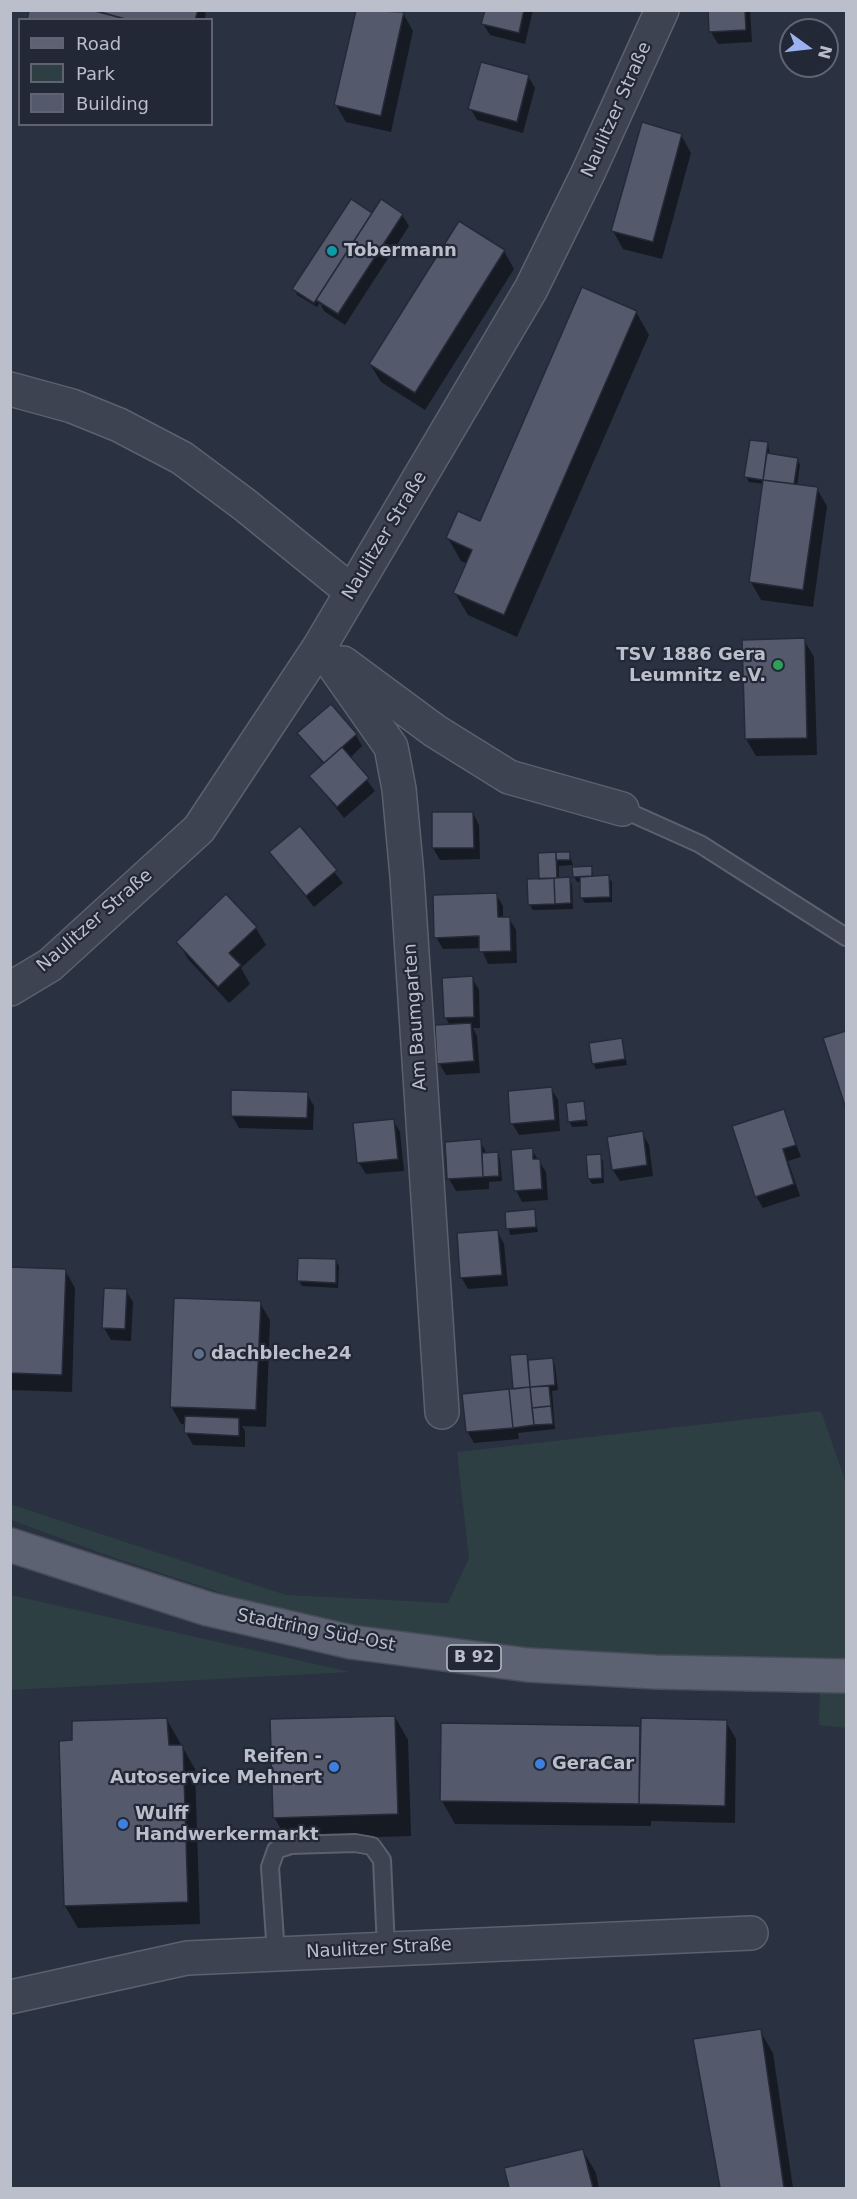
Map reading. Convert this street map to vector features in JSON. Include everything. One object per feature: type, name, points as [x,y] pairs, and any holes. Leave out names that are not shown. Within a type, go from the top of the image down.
[{"type":"main road","name":"Stadtring Süd-Ost","points":[[10,1545],[208,1609],[351,1642],[528,1665],[656,1672],[846,1676]]},
{"type":"street","name":"Naulitzer Straße","points":[[10,989],[50,965],[199,829],[320,646],[531,289],[588,173],[662,10]]},
{"type":"street","points":[[10,389],[72,406],[119,425],[182,458],[245,505],[352,592]]},
{"type":"street","points":[[320,646],[435,731],[509,777],[622,809]]},
{"type":"street","name":"Am Baumgarten","points":[[320,646],[391,747],[399,789],[407,876],[441,1412]]},
{"type":"street","name":"Naulitzer Straße","points":[[10,1997],[186,1958],[752,1933]]},
{"type":"lane","points":[[622,809],[700,844],[846,937]]},
{"type":"lane","points":[[276,1954],[270,1867],[276,1850],[291,1845],[355,1843],[372,1846],[382,1860],[386,1948]]},
{"type":"green space","points":[[821,1411],[846,1483],[846,1664],[612,1658],[423,1641],[292,1616],[115,1558],[11,1520],[10,1504],[286,1595],[448,1603],[469,1558],[457,1452]]},
{"type":"green space","points":[[11,1595],[350,1672],[11,1690]]},
{"type":"green space","points":[[820,1691],[846,1692],[846,1728],[819,1725]]},
{"type":"building","points":[[29,10],[93,10],[122,18],[27,18]]},
{"type":"building","points":[[198,10],[196,18],[121,18],[95,11]]},
{"type":"building","points":[[356,10],[404,12],[381,116],[334,105]]},
{"type":"building","points":[[485,10],[524,10],[519,33],[481,24]]},
{"type":"building","points":[[708,10],[745,10],[746,30],[709,32]]},
{"type":"building","points":[[481,62],[529,75],[517,122],[468,109]]},
{"type":"building","points":[[642,122],[682,134],[653,242],[611,231]]},
{"type":"building","name":"Tobermann","points":[[351,199],[372,213],[314,303],[292,289]]},
{"type":"building","points":[[381,199],[403,214],[338,314],[316,300]]},
{"type":"building","points":[[459,221],[505,250],[415,393],[369,364]]},
{"type":"building","points":[[582,287],[637,311],[504,615],[453,593],[472,550],[446,538],[458,511],[480,521]]},
{"type":"building","points":[[750,440],[768,442],[763,480],[744,477]]},
{"type":"building","points":[[767,453],[798,458],[794,484],[763,480]]},
{"type":"building","points":[[763,480],[818,487],[803,590],[749,582]]},
{"type":"building","points":[[805,638],[807,738],[745,739],[742,640]]},
{"type":"building","points":[[331,704],[357,734],[324,763],[297,733]]},
{"type":"building","points":[[342,747],[369,778],[337,807],[309,776]]},
{"type":"building","points":[[432,812],[473,812],[474,848],[432,848]]},
{"type":"building","points":[[300,826],[337,870],[306,896],[269,852]]},
{"type":"building","points":[[556,852],[557,878],[539,879],[538,853]]},
{"type":"building","points":[[556,852],[570,852],[570,860],[556,860]]},
{"type":"building","points":[[592,866],[592,876],[573,877],[572,867]]},
{"type":"building","points":[[609,875],[610,897],[580,898],[580,877]]},
{"type":"building","points":[[570,877],[571,903],[555,904],[554,878]]},
{"type":"building","points":[[554,878],[555,904],[528,905],[527,879]]},
{"type":"building","points":[[497,893],[498,917],[510,917],[511,951],[479,952],[479,936],[434,938],[433,895]]},
{"type":"building","points":[[226,894],[257,927],[229,953],[241,965],[218,987],[176,942]]},
{"type":"building","points":[[473,976],[474,1017],[444,1018],[442,978]]},
{"type":"building","points":[[471,1023],[474,1061],[437,1064],[435,1025]]},
{"type":"building","points":[[846,1031],[846,1109],[823,1038]]},
{"type":"building","points":[[622,1038],[625,1059],[592,1064],[589,1043]]},
{"type":"building","points":[[552,1087],[555,1120],[510,1124],[508,1091]]},
{"type":"building","points":[[231,1090],[308,1092],[307,1118],[231,1116]]},
{"type":"building","points":[[584,1101],[586,1120],[568,1122],[566,1103]]},
{"type":"building","points":[[784,1109],[796,1145],[783,1149],[794,1184],[755,1197],[732,1126]]},
{"type":"building","points":[[394,1119],[398,1159],[357,1163],[353,1123]]},
{"type":"building","points":[[643,1131],[647,1165],[612,1170],[607,1137]]},
{"type":"building","points":[[481,1139],[483,1177],[447,1179],[445,1142]]},
{"type":"building","points":[[533,1148],[533,1159],[540,1159],[542,1189],[514,1191],[511,1150]]},
{"type":"building","points":[[498,1152],[499,1176],[483,1177],[482,1153]]},
{"type":"building","points":[[601,1154],[602,1178],[588,1179],[586,1155]]},
{"type":"building","points":[[535,1209],[536,1227],[506,1229],[505,1212]]},
{"type":"building","points":[[498,1230],[502,1275],[460,1278],[457,1233]]},
{"type":"building","points":[[298,1258],[336,1259],[336,1283],[297,1281]]},
{"type":"building","points":[[10,1267],[66,1269],[62,1375],[10,1373]]},
{"type":"building","points":[[104,1288],[127,1289],[125,1329],[102,1328]]},
{"type":"building","points":[[174,1298],[261,1301],[256,1410],[170,1407]]},
{"type":"building","points":[[527,1354],[530,1387],[513,1389],[510,1355]]},
{"type":"building","points":[[553,1358],[555,1385],[530,1387],[528,1360]]},
{"type":"building","points":[[549,1386],[551,1406],[532,1408],[530,1387]]},
{"type":"building","points":[[530,1387],[534,1425],[513,1428],[509,1389]]},
{"type":"building","points":[[509,1389],[513,1428],[466,1432],[462,1394]]},
{"type":"building","points":[[551,1406],[553,1424],[534,1425],[532,1408]]},
{"type":"building","points":[[185,1416],[239,1418],[239,1436],[184,1433]]},
{"type":"building","name":"Reifen - Autoservice Mehnert","points":[[395,1716],[398,1814],[273,1818],[270,1719]]},
{"type":"building","name":"Wulff Handwerkermarkt","points":[[167,1718],[169,1745],[183,1745],[188,1902],[64,1906],[59,1741],[72,1740],[72,1721]]},
{"type":"building","points":[[641,1718],[727,1720],[725,1806],[639,1804]]},
{"type":"building","name":"GeraCar","points":[[441,1723],[640,1726],[639,1804],[440,1801]]},
{"type":"building","points":[[761,2029],[784,2188],[720,2188],[693,2039]]},
{"type":"building","points":[[583,2149],[593,2188],[509,2188],[504,2168]]},
{"type":"place","name":"Tobermann","points":[[332,251]]},
{"type":"place","name":"TSV 1886 Gera Leumnitz e.V.","points":[[778,665]]},
{"type":"place","name":"dachbleche24","points":[[199,1354]]},
{"type":"place","name":"GeraCar","points":[[540,1764]]},
{"type":"place","name":"Reifen - Autoservice Mehnert","points":[[334,1767]]},
{"type":"place","name":"Wulff Handwerkermarkt","points":[[123,1824]]}]
